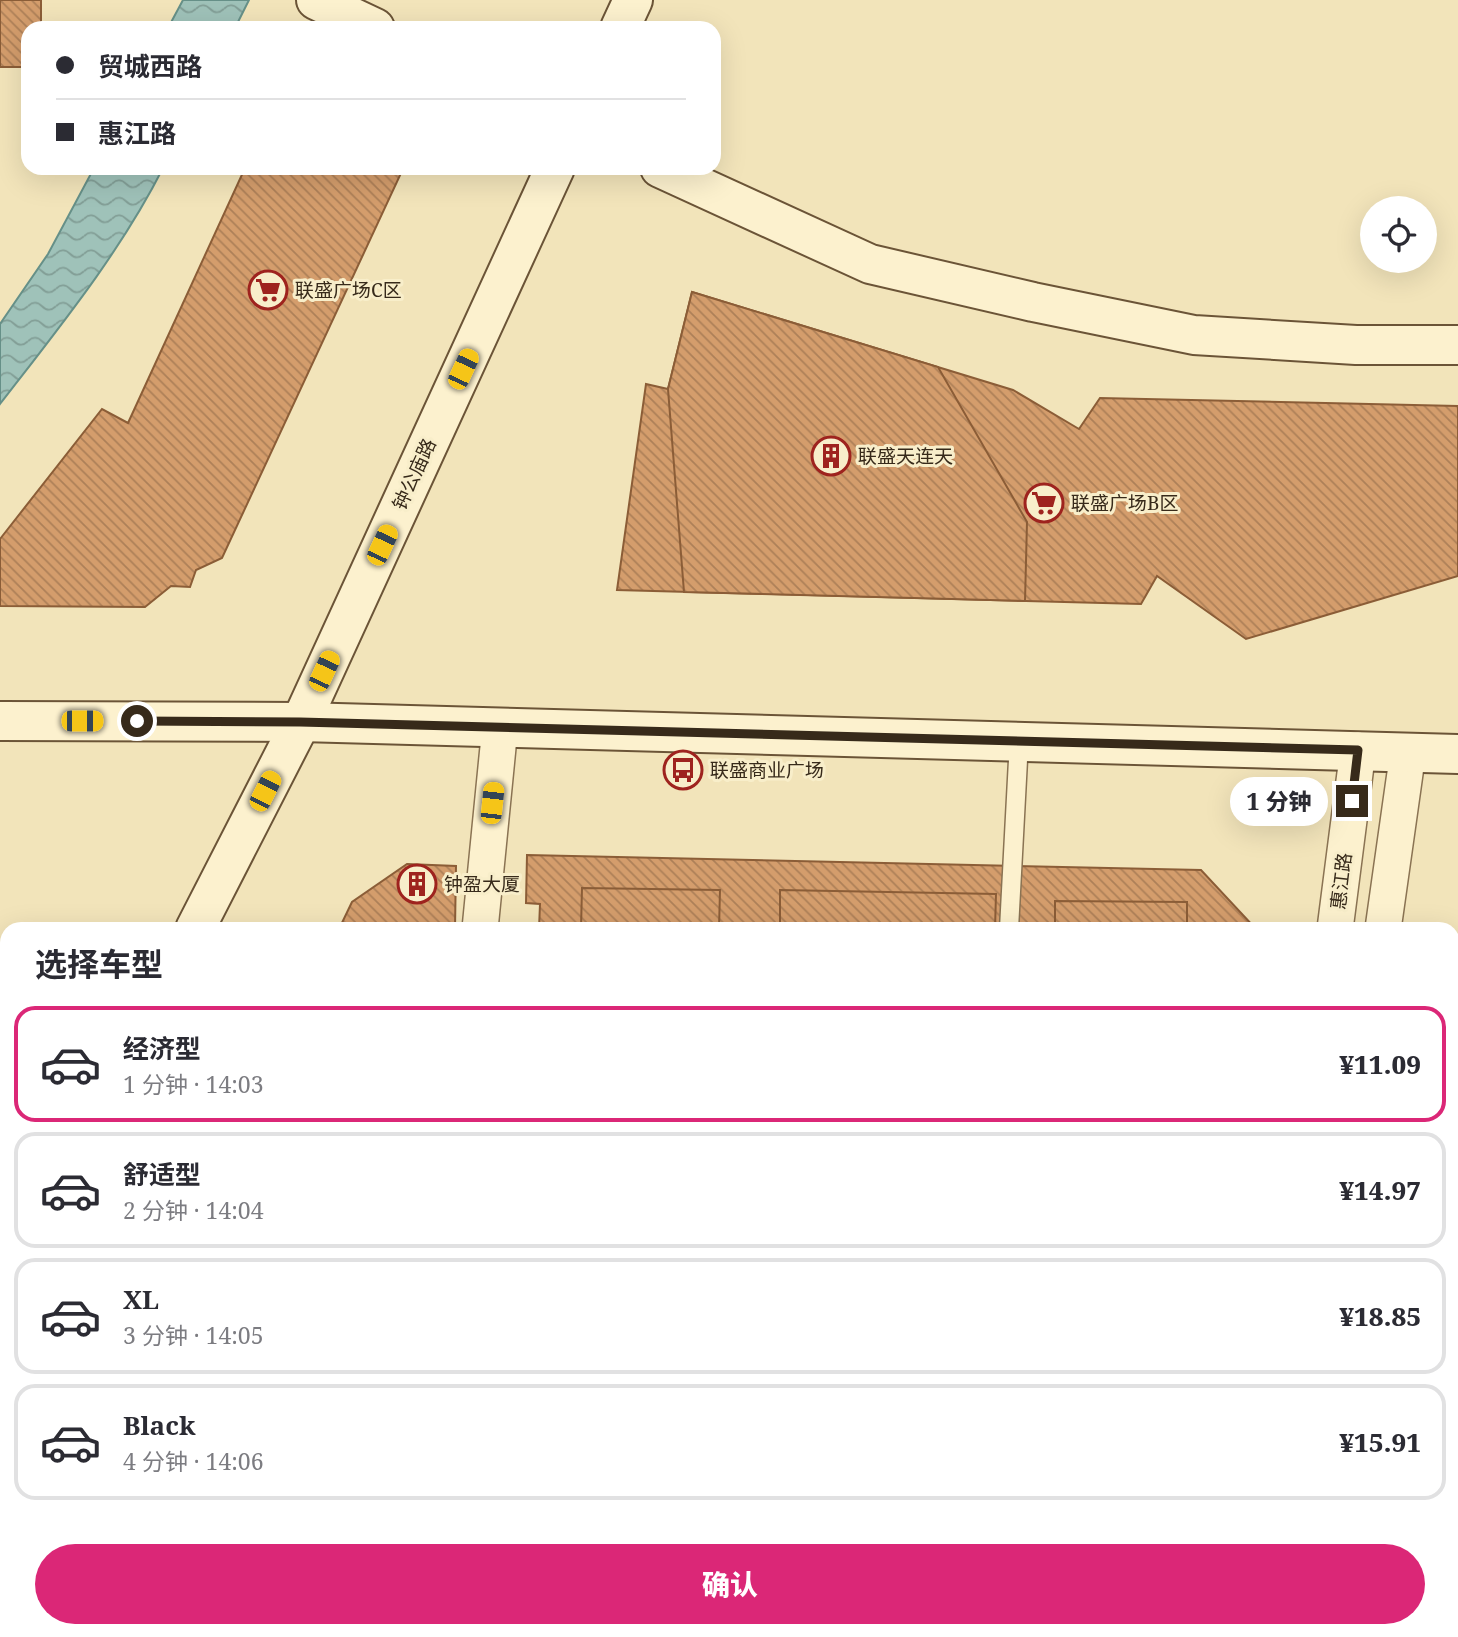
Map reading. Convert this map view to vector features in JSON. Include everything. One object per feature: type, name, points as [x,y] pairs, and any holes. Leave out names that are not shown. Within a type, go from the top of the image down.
[{"type":"street","points":[[316,0],[360,21]]},
{"type":"street","points":[[623,21],[632,0]]},
{"type":"street","name":"钟公庙路","points":[[199,922],[300,722],[552,175]]},
{"type":"street","points":[[675,175],[870,264],[1033,302],[1194,335],[1356,345],[1458,345]]},
{"type":"street","points":[[0,721],[300,722],[1458,754]]},
{"type":"street","points":[[481,922],[500,727]]},
{"type":"street","name":"惠江路","points":[[1336,922],[1358,750]]},
{"type":"street","points":[[1384,922],[1408,752]]},
{"type":"lane","points":[[1009,922],[1019,741]]},
{"type":"water","points":[[183,0],[249,0],[238,21],[172,21]]},
{"type":"water","points":[[90,175],[159,175],[108,260],[0,404],[0,324],[48,254]]},
{"type":"building","points":[[0,0],[41,0],[41,21],[21,21],[21,67],[0,67]]},
{"type":"building","name":"联盛广场C区","points":[[242,175],[400,175],[222,558],[196,570],[190,587],[171,586],[145,607],[0,606],[0,539],[102,409],[128,423]]},
{"type":"building","name":"联盛广场B区","points":[[692,292],[1013,390],[1079,429],[1100,398],[1458,406],[1458,576],[1246,639],[1157,576],[1141,604],[617,590],[646,384],[668,389]]},
{"type":"building","name":"联盛天连天","points":[[692,292],[938,367],[1027,522],[1025,601],[684,592],[668,389]]},
{"type":"building","points":[[527,855],[1201,870],[1249,922],[539,922],[540,904],[526,903]]},
{"type":"building","name":"钟盈大厦","points":[[407,864],[456,866],[455,922],[342,922],[352,902]]},
{"type":"building","points":[[582,888],[720,890],[719,922],[581,922]]},
{"type":"building","points":[[780,890],[996,894],[995,922],[780,922]]},
{"type":"building","points":[[1055,901],[1187,902],[1187,922],[1055,922]]},
{"type":"place","name":"联盛广场C区","points":[[268,290]]},
{"type":"place","name":"联盛天连天","points":[[831,456]]},
{"type":"place","name":"联盛广场B区","points":[[1044,503]]},
{"type":"place","name":"联盛商业广场","points":[[683,770]]},
{"type":"place","name":"钟盈大厦","points":[[417,884]]},
{"type":"route","points":[[137,721],[300,722],[1358,750],[1352,801]]}]
